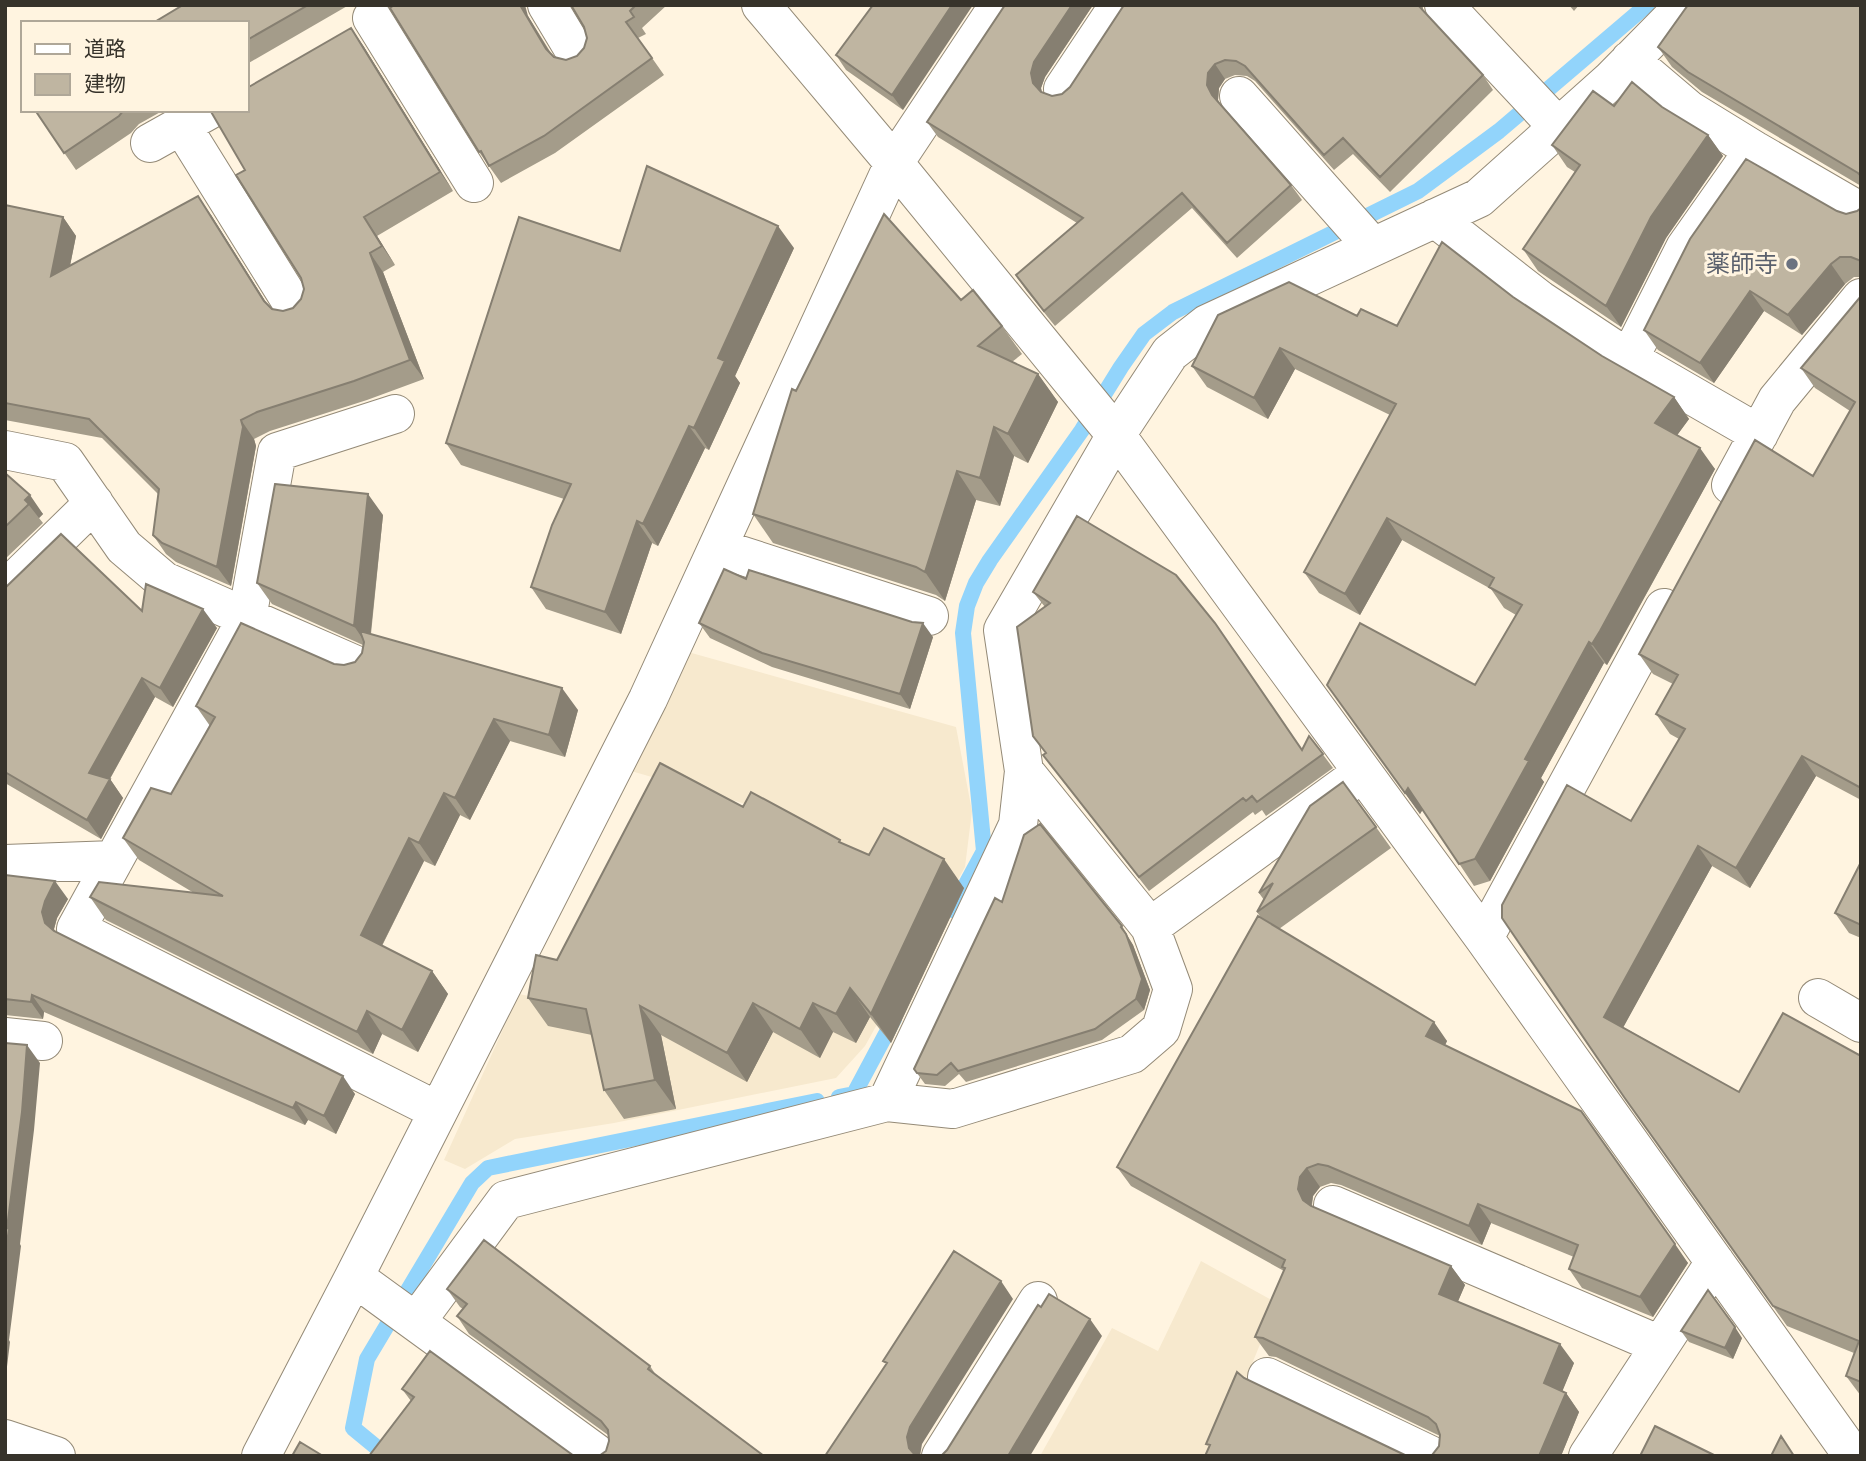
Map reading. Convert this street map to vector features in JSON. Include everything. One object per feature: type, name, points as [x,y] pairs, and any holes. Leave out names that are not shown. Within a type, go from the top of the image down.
[{"type":"street","points":[[547,5],[578,55]]},
{"type":"street","points":[[761,5],[1111,428],[1484,938],[1853,1456]]},
{"type":"street","points":[[261,1456],[366,1286],[439,1111],[648,699],[894,163],[999,5]]},
{"type":"street","points":[[1063,89],[1119,5]]},
{"type":"street","points":[[1444,5],[1541,109]]},
{"type":"street","points":[[887,1102],[1018,825],[1024,771],[1003,629],[1111,428],[1170,353],[1207,324],[1357,230],[1435,218],[1479,198],[1541,109],[1630,60],[1685,5]]},
{"type":"street","points":[[338,37],[383,12],[474,183]]},
{"type":"street","points":[[1630,60],[1689,110],[1861,212]]},
{"type":"street","points":[[1239,96],[1357,230]]},
{"type":"street","points":[[180,127],[295,308]]},
{"type":"street","points":[[1629,359],[1685,248],[1754,150]]},
{"type":"street","points":[[1435,218],[1540,300],[1629,359],[1759,434]]},
{"type":"street","points":[[1713,518],[1777,400],[1861,297]]},
{"type":"street","points":[[395,414],[277,452],[247,618],[76,929],[439,1111]]},
{"type":"street","points":[[5,450],[65,462],[124,547],[164,581],[358,666]]},
{"type":"street","points":[[5,590],[94,503]]},
{"type":"street","points":[[718,548],[929,616]]},
{"type":"street","points":[[1484,938],[1681,578]]},
{"type":"street","points":[[412,1319],[506,1200],[887,1102],[953,1109],[1132,1054],[1161,1029],[1173,989],[1150,927],[1024,771]]},
{"type":"street","points":[[1150,927],[1363,773]]},
{"type":"street","points":[[5,864],[114,860]]},
{"type":"street","points":[[1818,998],[1861,1023]]},
{"type":"street","points":[[5,1037],[43,1041]]},
{"type":"street","points":[[1333,1205],[1660,1345]]},
{"type":"street","points":[[1588,1456],[1715,1262]]},
{"type":"street","points":[[366,1286],[600,1456]]},
{"type":"street","points":[[941,1456],[1038,1301]]},
{"type":"street","points":[[1267,1377],[1432,1456]]},
{"type":"street","points":[[5,1439],[55,1456]]},
{"type":"shaded area","points":[[688,652],[956,727],[972,811],[965,867],[865,1046],[836,1078],[614,1123],[515,1139],[465,1169],[444,1160],[519,994],[657,1022],[767,810],[631,771]]},
{"type":"shaded area","points":[[1201,1261],[1277,1303],[1214,1456],[1040,1456],[1112,1328],[1158,1351]]},
{"type":"building","points":[[183,5],[308,5],[248,39],[248,21],[156,21]]},
{"type":"building","points":[[394,5],[520,5],[546,49],[554,57],[566,60],[577,56],[584,48],[587,38],[571,5],[636,5],[630,11],[634,17],[626,22],[652,58],[544,136],[489,166],[390,8]]},
{"type":"building","points":[[873,5],[952,5],[892,95],[836,55]]},
{"type":"building","points":[[1005,5],[1072,5],[1034,62],[1031,73],[1033,83],[1041,92],[1052,96],[1062,94],[1070,87],[1124,5],[1418,5],[1483,75],[1380,177],[1343,138],[1324,155],[1245,66],[1236,61],[1225,60],[1215,64],[1208,73],[1207,85],[1212,95],[1291,185],[1227,243],[1182,193],[1044,311],[1016,275],[1083,218],[927,122]]},
{"type":"building","points":[[1688,5],[1861,5],[1861,176],[1688,72],[1658,47]]},
{"type":"building","points":[[351,28],[440,172],[364,217],[382,246],[370,253],[410,360],[257,412],[241,420],[243,427],[217,567],[162,543],[153,535],[159,489],[89,419],[5,403],[5,205],[63,217],[51,276],[198,196],[264,301],[272,309],[283,311],[293,308],[301,299],[304,289],[301,278],[236,175],[245,170],[211,112],[248,112],[248,87]]},
{"type":"building","points":[[1632,82],[1662,107],[1708,135],[1651,217],[1606,306],[1523,249],[1580,165],[1552,145],[1593,91],[1614,106]]},
{"type":"building","points":[[36,112],[122,112],[119,116],[64,153]]},
{"type":"building","points":[[1746,159],[1837,211],[1846,214],[1861,208],[1861,261],[1840,257],[1788,315],[1750,291],[1700,363],[1644,330],[1690,239]]},
{"type":"building","points":[[647,166],[778,226],[718,358],[725,361],[694,428],[689,426],[643,524],[637,521],[605,612],[531,587],[552,525],[571,484],[446,443],[519,217],[620,251]]},
{"type":"building","points":[[884,214],[961,300],[973,290],[1002,326],[978,346],[1038,374],[1008,434],[994,427],[980,478],[957,471],[925,572],[753,514],[792,389],[796,391]]},
{"type":"building","points":[[1442,242],[1513,297],[1602,356],[1674,397],[1655,423],[1700,448],[1600,631],[1592,644],[1589,642],[1525,759],[1529,761],[1475,859],[1459,864],[1408,788],[1405,793],[1327,685],[1360,623],[1475,685],[1522,605],[1489,587],[1494,578],[1387,518],[1345,594],[1304,572],[1396,404],[1280,348],[1254,398],[1192,366],[1218,315],[1289,282],[1357,316],[1361,309],[1397,326]]},
{"type":"building","points":[[1861,296],[1861,788],[1802,756],[1736,868],[1698,846],[1604,1017],[1739,1092],[1783,1013],[1859,1055],[1861,1053],[1861,1382],[1846,1376],[1859,1341],[1773,1306],[1624,1097],[1502,918],[1502,905],[1567,785],[1631,821],[1685,729],[1656,714],[1678,675],[1639,654],[1755,440],[1813,476],[1855,402],[1801,368]]},
{"type":"building","points":[[5,473],[30,495],[25,500],[29,504],[5,527]]},
{"type":"building","points":[[275,484],[368,494],[354,626],[257,583]]},
{"type":"building","points":[[1077,516],[1176,575],[1215,623],[1302,750],[1309,736],[1323,754],[1257,802],[1252,796],[1246,801],[1243,798],[1139,877],[1043,755],[1046,753],[1033,736],[1017,627],[1050,603],[1033,592]]},
{"type":"building","points":[[61,534],[142,611],[146,584],[203,609],[160,688],[142,678],[89,773],[110,779],[87,820],[5,772],[5,588]]},
{"type":"building","points":[[724,569],[746,579],[749,570],[912,622],[923,623],[900,694],[762,653],[699,623]]},
{"type":"building","points":[[241,623],[334,664],[355,662],[362,653],[364,642],[360,631],[562,688],[549,735],[494,719],[455,798],[444,793],[419,843],[409,838],[361,935],[432,971],[402,1030],[367,1011],[357,1032],[90,897],[99,882],[223,896],[123,838],[151,788],[171,794],[215,717],[196,706]]},
{"type":"building","points":[[660,763],[743,807],[751,792],[840,840],[839,842],[869,855],[884,828],[944,859],[871,1014],[850,988],[836,1014],[813,1003],[800,1029],[753,1003],[727,1053],[640,1006],[655,1080],[604,1090],[586,1009],[528,998],[536,955],[557,960]]},
{"type":"building","points":[[1343,782],[1376,827],[1257,912],[1273,883],[1259,893],[1310,806]]},
{"type":"building","points":[[1040,824],[1122,926],[1142,979],[1136,999],[1095,1029],[958,1071],[951,1063],[937,1075],[917,1073],[914,1069],[995,898],[1002,902],[1024,835]]},
{"type":"building","points":[[1861,862],[1861,925],[1835,913]]},
{"type":"building","points":[[5,875],[55,881],[42,912],[45,923],[54,931],[343,1076],[324,1116],[296,1102],[293,1108],[32,995],[31,1002],[5,999]]},
{"type":"building","points":[[1258,916],[1434,1022],[1426,1036],[1581,1111],[1675,1244],[1640,1297],[1569,1269],[1578,1245],[1478,1204],[1469,1226],[1328,1166],[1318,1164],[1307,1168],[1300,1177],[1298,1189],[1303,1200],[1311,1206],[1451,1266],[1439,1294],[1560,1344],[1544,1383],[1566,1393],[1539,1456],[1428,1456],[1439,1446],[1440,1435],[1436,1424],[1428,1417],[1263,1338],[1255,1337],[1285,1268],[1282,1267],[1285,1260],[1117,1167]]},
{"type":"building","points":[[5,1043],[27,1045],[5,1257]]},
{"type":"building","points":[[484,1240],[764,1456],[599,1456],[606,1451],[609,1441],[608,1430],[601,1421],[457,1316],[467,1304],[447,1289]]},
{"type":"building","points":[[954,1251],[1001,1281],[910,1427],[907,1437],[909,1448],[916,1456],[825,1456],[887,1363],[883,1361]]},
{"type":"building","points":[[1708,1290],[1735,1327],[1725,1348],[1681,1331]]},
{"type":"building","points":[[1049,1294],[1090,1319],[1008,1456],[941,1456],[1038,1305],[1041,1307]]},
{"type":"building","points":[[430,1351],[574,1456],[369,1456],[414,1397],[402,1389]]},
{"type":"building","points":[[1237,1372],[1244,1378],[1407,1456],[1205,1456],[1210,1445],[1206,1444]]},
{"type":"building","points":[[1655,1426],[1716,1456],[1640,1456]]},
{"type":"building","points":[[1781,1436],[1794,1456],[1771,1456]]},
{"type":"building","points":[[300,1442],[323,1456],[292,1456]]},
{"type":"waterway","points":[[952,910],[984,851],[963,633],[967,606],[976,583],[990,560],[1082,430],[1144,334],[1173,312],[1418,191],[1499,131],[1647,5]]},
{"type":"waterway","points":[[839,1097],[854,1094],[894,1019]]},
{"type":"waterway","points":[[387,1456],[353,1428],[367,1359],[472,1183],[488,1168],[817,1101]]},
{"type":"place","name":"薬師寺","points":[[1792,264]]}]
